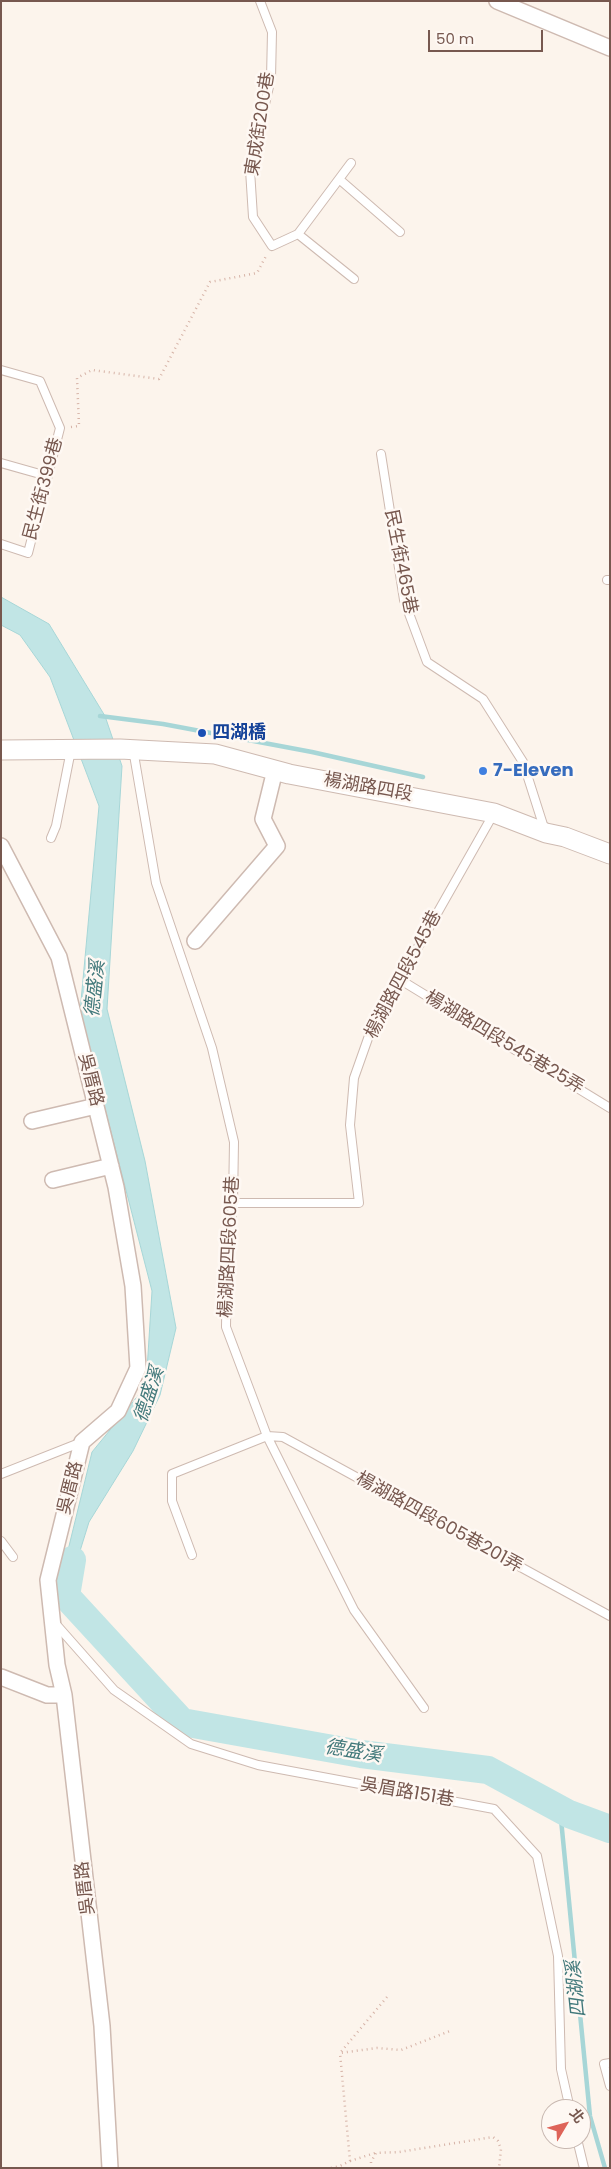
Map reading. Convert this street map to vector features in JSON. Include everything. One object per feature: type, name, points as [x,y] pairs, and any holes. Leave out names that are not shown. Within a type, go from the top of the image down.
[{"type":"street","points":[[497,1],[610,48]]},
{"type":"street","points":[[1,750],[127,749]]},
{"type":"street","name":"楊湖路四段","points":[[127,749],[215,754],[275,770],[494,813],[546,833],[565,837],[610,854]]},
{"type":"street","points":[[195,942],[277,846],[263,819],[275,770]]},
{"type":"street","name":"吳厝路","points":[[1,846],[59,957],[111,1166],[133,1286],[138,1368],[118,1410],[82,1442],[48,1580],[57,1665],[64,1695],[102,2026],[110,2168]]},
{"type":"street","points":[[32,1121],[96,1106]]},
{"type":"street","points":[[53,1180],[111,1166]]},
{"type":"street","points":[[1,1677],[47,1695],[64,1695]]},
{"type":"lane","name":"東成街200巷","points":[[260,1],[272,32],[271,78],[250,170],[254,217],[272,246]]},
{"type":"lane","points":[[272,246],[298,234],[351,163]]},
{"type":"lane","points":[[339,178],[400,232]]},
{"type":"lane","points":[[298,234],[354,279]]},
{"type":"lane","points":[[1,370],[40,381],[60,428]]},
{"type":"lane","name":"民生街399巷","points":[[1,544],[28,552],[60,428]]},
{"type":"lane","name":"民生街465巷","points":[[380,454],[404,600],[427,662],[482,699],[523,762],[546,833]]},
{"type":"lane","points":[[1,463],[47,476]]},
{"type":"lane","points":[[51,838],[56,826],[72,748]]},
{"type":"lane","name":"楊湖路四段605巷","points":[[127,749],[156,883],[212,1048],[234,1142],[233,1203],[227,1262],[226,1327],[267,1436],[354,1610],[424,1708]]},
{"type":"lane","name":"楊湖路四段545巷","points":[[233,1203],[359,1203],[350,1125],[354,1078],[371,1030],[494,813]]},
{"type":"lane","name":"楊湖路四段545巷25弄","points":[[399,979],[610,1108]]},
{"type":"lane","points":[[192,1556],[172,1501],[172,1474],[267,1436]]},
{"type":"lane","name":"楊湖路四段605巷201弄","points":[[267,1436],[283,1437],[610,1616]]},
{"type":"lane","points":[[1,1474],[82,1442]]},
{"type":"lane","points":[[1,1541],[13,1557]]},
{"type":"lane","name":"吳眉路151巷","points":[[53,1620],[114,1690],[191,1744],[258,1765],[494,1809],[537,1856],[558,1956],[561,2069],[568,2099]]},
{"type":"lane","points":[[607,2063],[610,2086]]},
{"type":"lane","points":[[579,2149],[584,2168]]},
{"type":"path","points":[[60,428],[79,426],[78,378],[92,370],[159,378],[210,282],[257,273],[272,246]]},
{"type":"path","points":[[350,2161],[340,2052],[387,1997]]},
{"type":"path","points":[[340,2052],[377,2048],[401,2050],[450,2031]]},
{"type":"path","points":[[331,2168],[376,2153],[399,2152],[493,2137],[498,2141],[501,2149],[499,2168]]},
{"type":"path","points":[[371,2168],[370,2162],[376,2153]]},
{"type":"water","points":[[1,597],[49,624],[105,716],[122,766],[107,1009],[145,1161],[176,1328],[160,1395],[133,1451],[89,1522],[66,1596],[59,1587],[92,1452],[146,1386],[152,1291],[80,1012],[99,806],[50,677],[20,635],[1,625]]},
{"type":"waterway","points":[[100,716],[163,724],[312,752],[423,777]]},
{"type":"waterway","name":"德盛溪","points":[[72,1560],[66,1596],[182,1722],[361,1754],[488,1770],[569,1814],[610,1829]]},
{"type":"waterway","name":"四湖溪","points":[[560,1809],[590,2116],[605,2168]]},
{"type":"place","name":"四湖橋","points":[[202,733]]},
{"type":"place","name":"7-Eleven","points":[[483,771]]}]
